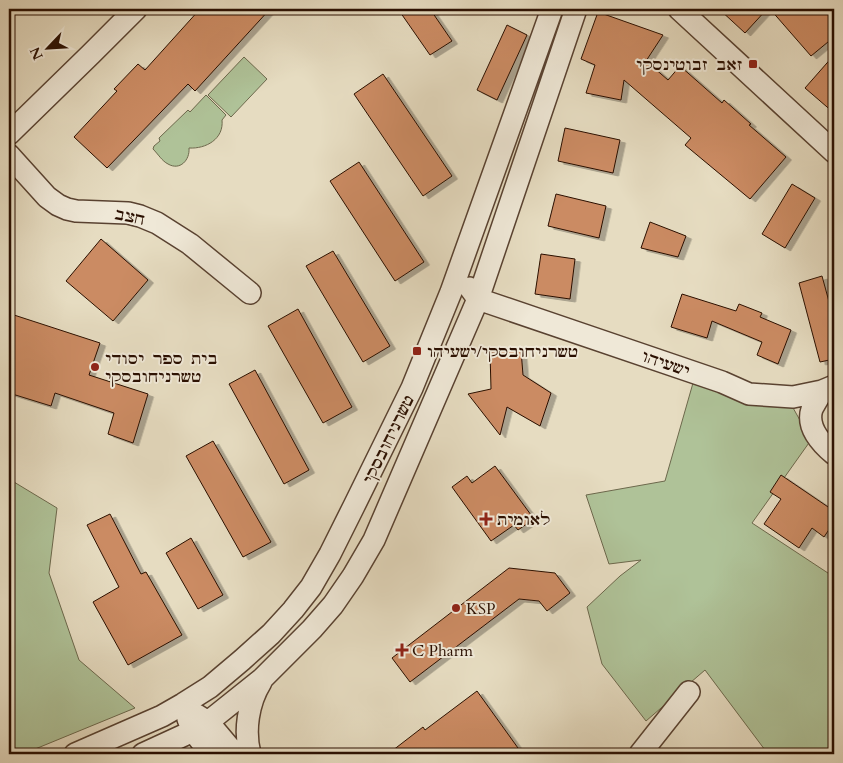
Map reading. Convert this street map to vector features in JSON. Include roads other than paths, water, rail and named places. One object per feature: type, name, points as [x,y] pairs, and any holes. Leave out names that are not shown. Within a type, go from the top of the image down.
[{"type":"street","points":[[9,134],[136,9]]},
{"type":"street","name":"טשרניחובסקי","points":[[74,754],[162,716],[210,687],[260,645],[293,610],[311,587],[350,514],[412,388],[451,292],[552,9]]},
{"type":"street","name":"טשרניחובסקי","points":[[143,754],[200,727],[263,678],[312,629],[332,605],[353,576],[374,540],[478,299],[576,9]]},
{"type":"street","points":[[679,9],[834,152]]},
{"type":"street","name":"חצב","points":[[9,155],[47,197],[58,206],[76,211],[128,213],[157,223],[190,244],[250,293]]},
{"type":"street","points":[[460,265],[465,281],[478,299]]},
{"type":"street","name":"ישעיהו","points":[[478,299],[722,382],[749,394],[793,397],[828,388]]},
{"type":"street","name":"ישעיהו","points":[[828,388],[812,411],[812,427],[824,445],[834,454]]},
{"type":"street","points":[[250,754],[248,741],[249,717],[253,700],[263,678]]},
{"type":"street","points":[[640,754],[689,692]]},
{"type":"street","points":[[183,704],[200,727],[211,754]]},
{"type":"street","points":[[200,727],[235,754]]},
{"type":"place","name":"זאב זבוטינסקי","points":[[753,64]]},
{"type":"place","name":"טשרניחובסקי/ישעיהו","points":[[417,351]]},
{"type":"place","name":"בית ספר יסודי טשרניחובסקי","points":[[95,367]]},
{"type":"place","name":"לאומית","points":[[486,519]]},
{"type":"place","name":"KSP","points":[[456,608]]},
{"type":"place","name":"C Pharm","points":[[402,650]]}]
